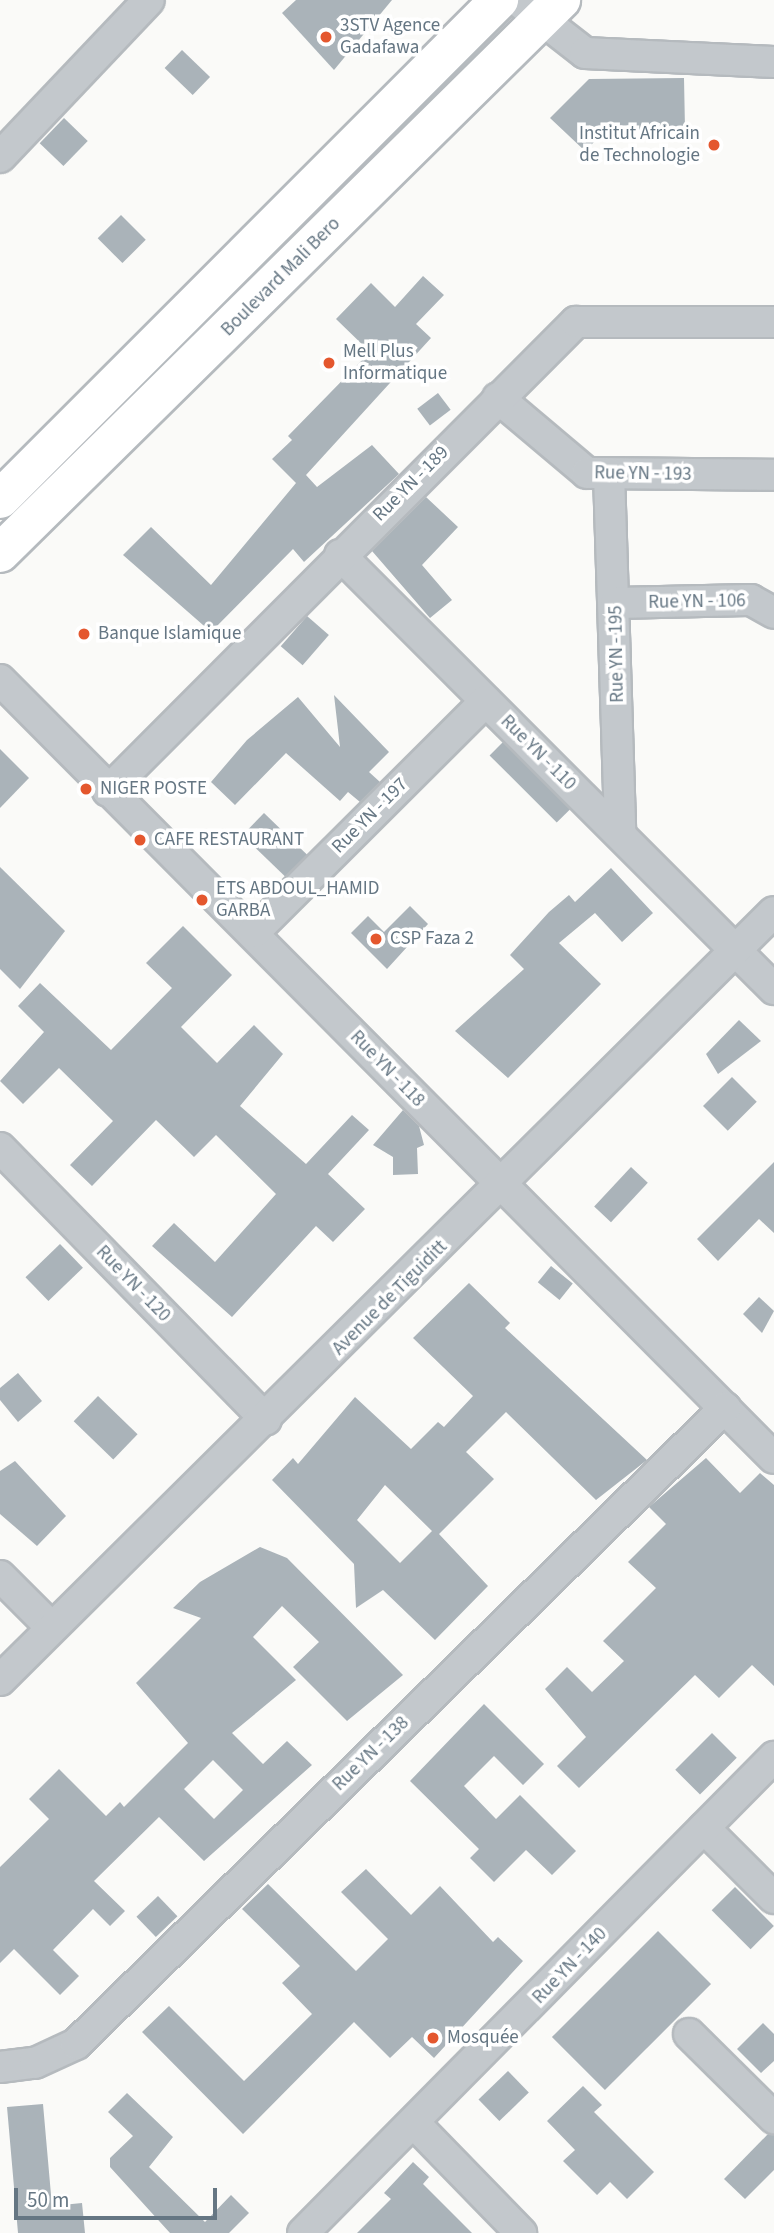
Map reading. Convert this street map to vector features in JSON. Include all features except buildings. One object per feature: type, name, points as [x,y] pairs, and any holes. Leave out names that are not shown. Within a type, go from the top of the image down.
[{"type":"main road","points":[[0,499],[499,0]]},
{"type":"main road","name":"Boulevard Mali Bero","points":[[0,553],[540,7]]},
{"type":"street","points":[[3,150],[149,0]]},
{"type":"street","points":[[540,7],[585,53],[774,62]]},
{"type":"street","name":"Rue YN - 189","points":[[108,791],[498,397],[580,320],[774,323]]},
{"type":"street","name":"Rue YN - 193","points":[[498,397],[581,471],[609,474],[774,475]]},
{"type":"street","name":"Rue YN - 195","points":[[609,474],[616,603],[620,834]]},
{"type":"street","name":"Rue YN - 110","points":[[340,555],[774,989]]},
{"type":"street","name":"Rue YN - 106","points":[[616,603],[751,600],[774,612]]},
{"type":"street","name":"Rue YN - 118","points":[[0,680],[108,791],[254,932],[774,1458]]},
{"type":"street","name":"Rue YN - 197","points":[[254,932],[486,701]]},
{"type":"street","name":"Avenue de Tiguiditt","points":[[0,1680],[503,1186],[774,912]]},
{"type":"street","name":"Rue YN - 120","points":[[0,1149],[266,1420]]},
{"type":"street","name":"Rue YN - 138","points":[[0,2067],[35,2063],[76,2044],[724,1408]]},
{"type":"street","points":[[0,1576],[51,1627]]},
{"type":"street","name":"Rue YN - 140","points":[[303,2233],[416,2125],[774,1757]]},
{"type":"street","points":[[704,1828],[774,1898]]},
{"type":"street","points":[[689,2034],[774,2118]]},
{"type":"street","points":[[416,2125],[521,2233]]},
{"type":"place","name":"3STV Agence Gadafawa","points":[[326,37]]},
{"type":"place","name":"Institut Africain de Technologie","points":[[714,145]]},
{"type":"place","name":"Mell Plus Informatique","points":[[329,363]]},
{"type":"place","name":"Banque Islamique","points":[[84,634]]},
{"type":"place","name":"NIGER POSTE","points":[[86,789]]},
{"type":"place","name":"CAFE RESTAURANT","points":[[140,840]]},
{"type":"place","name":"ETS ABDOUL_HAMID GARBA","points":[[202,900]]},
{"type":"place","name":"CSP Faza 2","points":[[376,939]]},
{"type":"place","name":"Mosquée","points":[[433,2038]]}]
